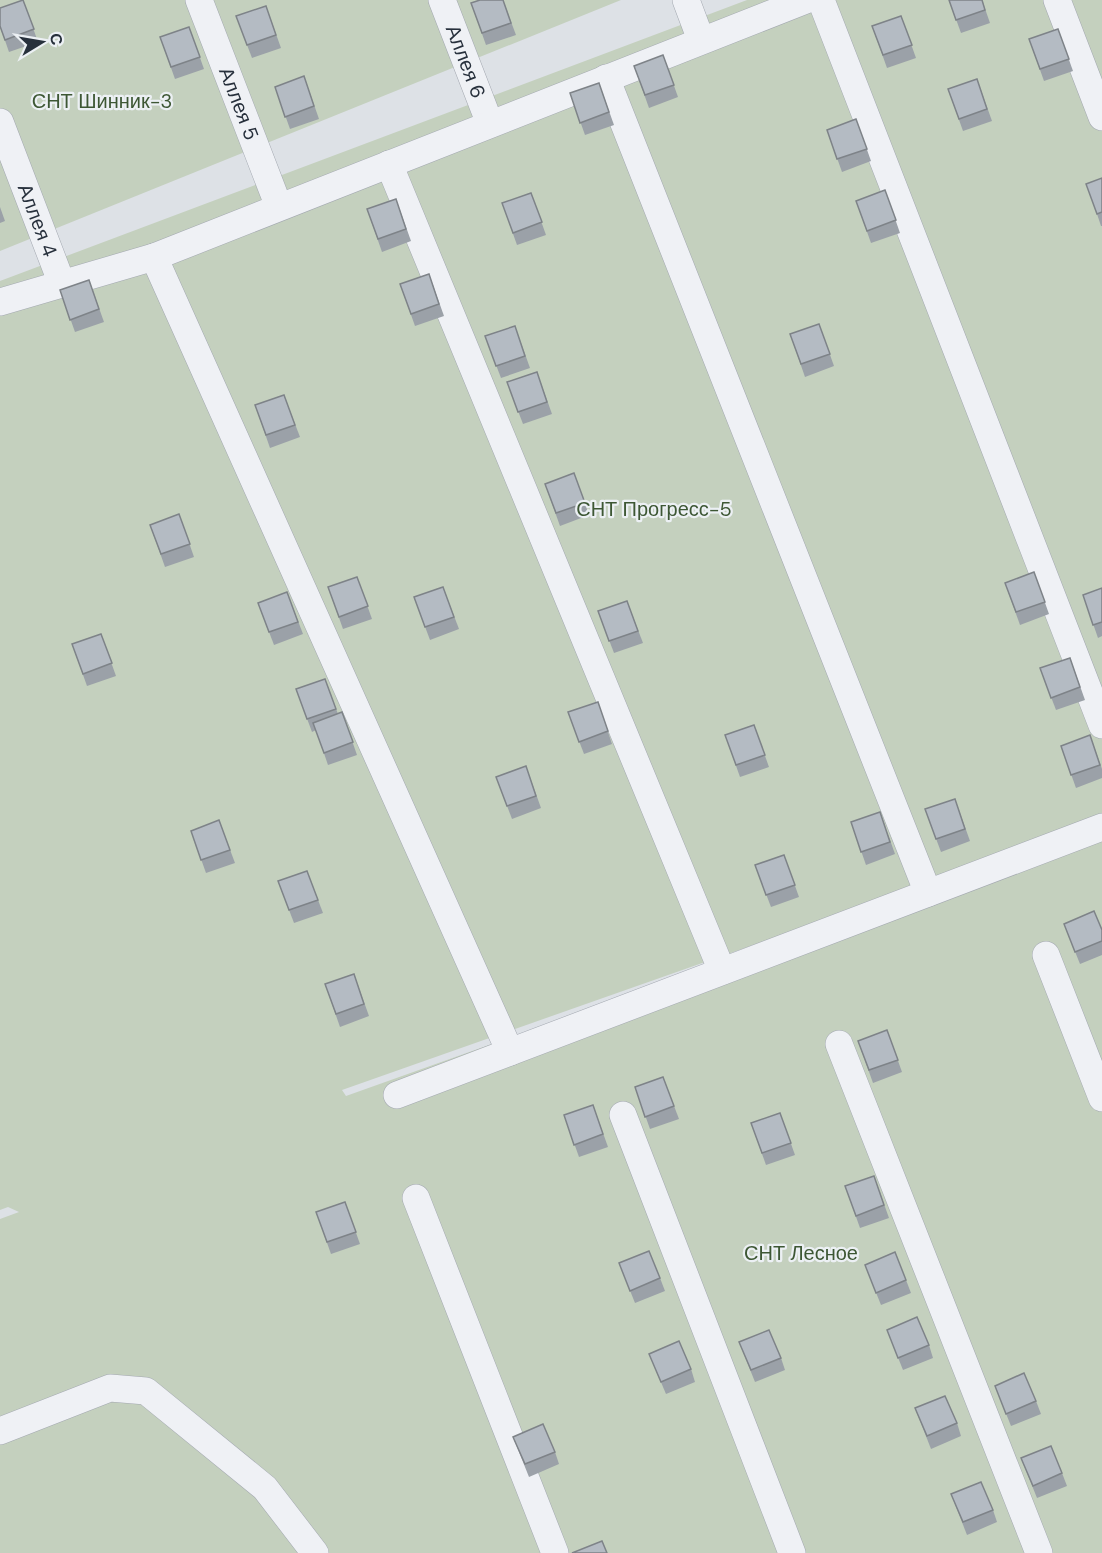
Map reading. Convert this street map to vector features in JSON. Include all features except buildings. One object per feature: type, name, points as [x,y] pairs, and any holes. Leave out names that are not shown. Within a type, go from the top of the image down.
[{"type":"street","name":"Аллея 5","points":[[199,0],[279,207]]},
{"type":"street","name":"Аллея 6","points":[[442,0],[490,124]]},
{"type":"street","points":[[686,0],[701,40]]},
{"type":"street","points":[[0,302],[154,257],[807,0]]},
{"type":"street","points":[[821,0],[1102,725]]},
{"type":"street","points":[[1057,0],[1102,117]]},
{"type":"street","points":[[606,78],[928,893]]},
{"type":"street","name":"Аллея 4","points":[[0,122],[62,284]]},
{"type":"street","points":[[388,164],[722,971]]},
{"type":"street","points":[[154,257],[510,1052]]},
{"type":"street","points":[[397,1095],[1102,827]]},
{"type":"street","points":[[1046,955],[1102,1098]]},
{"type":"street","points":[[840,1044],[1039,1553]]},
{"type":"street","points":[[623,1115],[792,1553]]},
{"type":"street","points":[[416,1198],[555,1553]]},
{"type":"street","points":[[0,1431],[110,1389],[146,1391],[265,1488],[315,1553]]},
{"type":"green space","name":"СНТ Шинник-3","points":[[0,0],[621,0],[0,251]]},
{"type":"green space","name":"СНТ Прогресс-5","points":[[747,0],[1102,0],[1102,822],[342,1090],[346,1096],[1102,826],[1102,1553],[0,1553],[0,1219],[19,1212],[8,1207],[0,1210],[0,281]]},
{"type":"park label","name":"СНТ Лесное","points":[[801,1253]]}]
